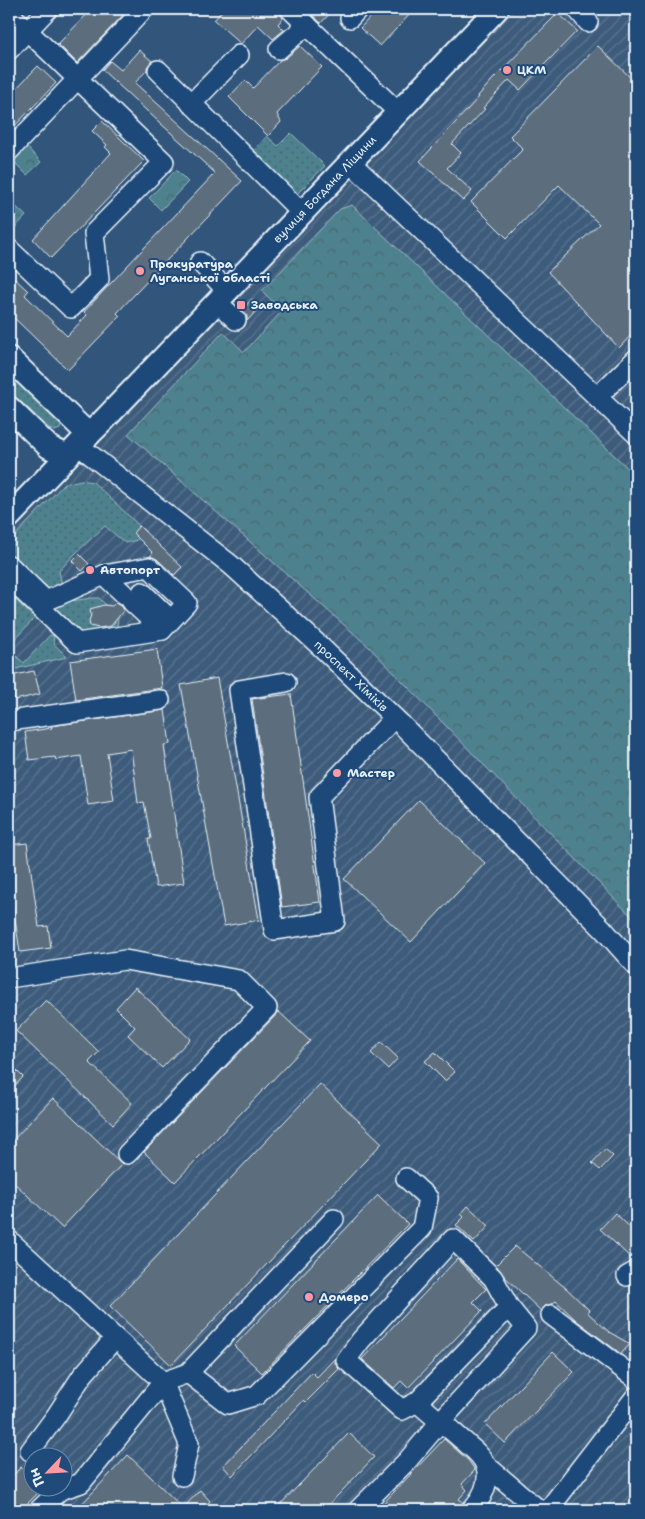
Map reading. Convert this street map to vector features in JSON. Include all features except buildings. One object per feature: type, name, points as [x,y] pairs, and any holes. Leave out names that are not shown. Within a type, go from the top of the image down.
[{"type":"main road","name":"вулиця Богдана Ліщини","points":[[9,517],[302,213],[492,10]]},
{"type":"main road","name":"проспект Хіміків","points":[[9,358],[78,445]]},
{"type":"main road","name":"проспект Хіміків","points":[[9,408],[50,447],[78,445]]},
{"type":"street","points":[[9,50],[48,9]]},
{"type":"street","points":[[9,151],[144,9]]},
{"type":"street","points":[[290,9],[398,112]]},
{"type":"street","points":[[9,13],[164,162],[94,233],[99,279],[71,308],[9,249]]},
{"type":"street","points":[[279,49],[307,25]]},
{"type":"street","points":[[191,104],[239,55]]},
{"type":"street","points":[[158,70],[302,213]]},
{"type":"street","points":[[350,162],[636,434]]},
{"type":"street","points":[[200,262],[236,320]]},
{"type":"street","points":[[597,397],[636,359]]},
{"type":"street","name":"проспект Хіміків","points":[[78,445],[231,565],[320,646],[398,721],[636,966]]},
{"type":"street","points":[[9,565],[46,601],[126,587],[149,567],[187,604],[166,625],[77,643],[9,578]]},
{"type":"street","points":[[126,587],[166,625]]},
{"type":"street","points":[[286,682],[239,690],[274,930],[335,921],[319,797],[398,721]]},
{"type":"street","points":[[9,721],[160,700]]},
{"type":"street","name":"проспект Хіміків","points":[[602,929],[636,956]]},
{"type":"street","points":[[9,978],[125,960],[239,980],[267,1008],[127,1154]]},
{"type":"street","points":[[188,1373],[228,1404],[257,1395],[422,1228],[428,1198],[406,1178]]},
{"type":"street","points":[[39,1510],[60,1490],[81,1484],[163,1382],[188,1373],[334,1219]]},
{"type":"street","points":[[358,1510],[407,1461],[526,1328],[509,1307],[493,1278],[453,1239],[361,1340],[346,1360],[402,1410],[417,1402],[509,1307]]},
{"type":"street","points":[[9,1240],[163,1382],[189,1444],[182,1476]]},
{"type":"street","points":[[551,1316],[636,1379]]},
{"type":"street","points":[[34,1446],[56,1416],[70,1391],[114,1338]]},
{"type":"street","points":[[548,1510],[636,1396]]},
{"type":"street","points":[[417,1402],[480,1455],[487,1466],[539,1510]]},
{"type":"street","points":[[471,1510],[479,1502],[486,1487],[487,1466]]},
{"type":"shaded area","points":[[513,9],[636,9],[636,1510],[9,1510],[9,537]]},
{"type":"green space","points":[[291,133],[325,166],[294,197],[250,155],[267,136],[278,146]]},
{"type":"green space","points":[[24,144],[41,162],[27,175],[10,158]]},
{"type":"green space","points":[[176,170],[188,182],[161,210],[149,198]]},
{"type":"green space","points":[[9,200],[26,216],[9,234]]},
{"type":"green space","points":[[352,205],[636,476],[636,921],[368,646],[128,434],[223,332],[244,352],[282,311],[262,291],[340,209]]},
{"type":"green space","points":[[9,369],[63,423],[60,429],[55,431],[50,429],[9,390]]},
{"type":"green space","points":[[81,480],[93,482],[146,532],[137,540],[125,543],[105,526],[59,571],[62,585],[52,590],[36,584],[9,556],[9,542],[64,484]]},
{"type":"green space","points":[[9,594],[35,618],[9,645]]},
{"type":"green space","points":[[99,598],[118,617],[117,628],[79,634],[51,609],[63,602]]},
{"type":"green space","points":[[50,635],[54,636],[53,643],[67,657],[15,669],[9,675],[9,650],[24,663]]},
{"type":"place","name":"ЦКМ","points":[[507,70]]},
{"type":"place","name":"Прокуратура Луганської області","points":[[140,271]]},
{"type":"place","name":"Заводська","points":[[241,305]]},
{"type":"place","name":"Автопорт","points":[[90,570]]},
{"type":"place","name":"Мастер","points":[[337,773]]},
{"type":"place","name":"Домеро","points":[[309,1297]]}]
